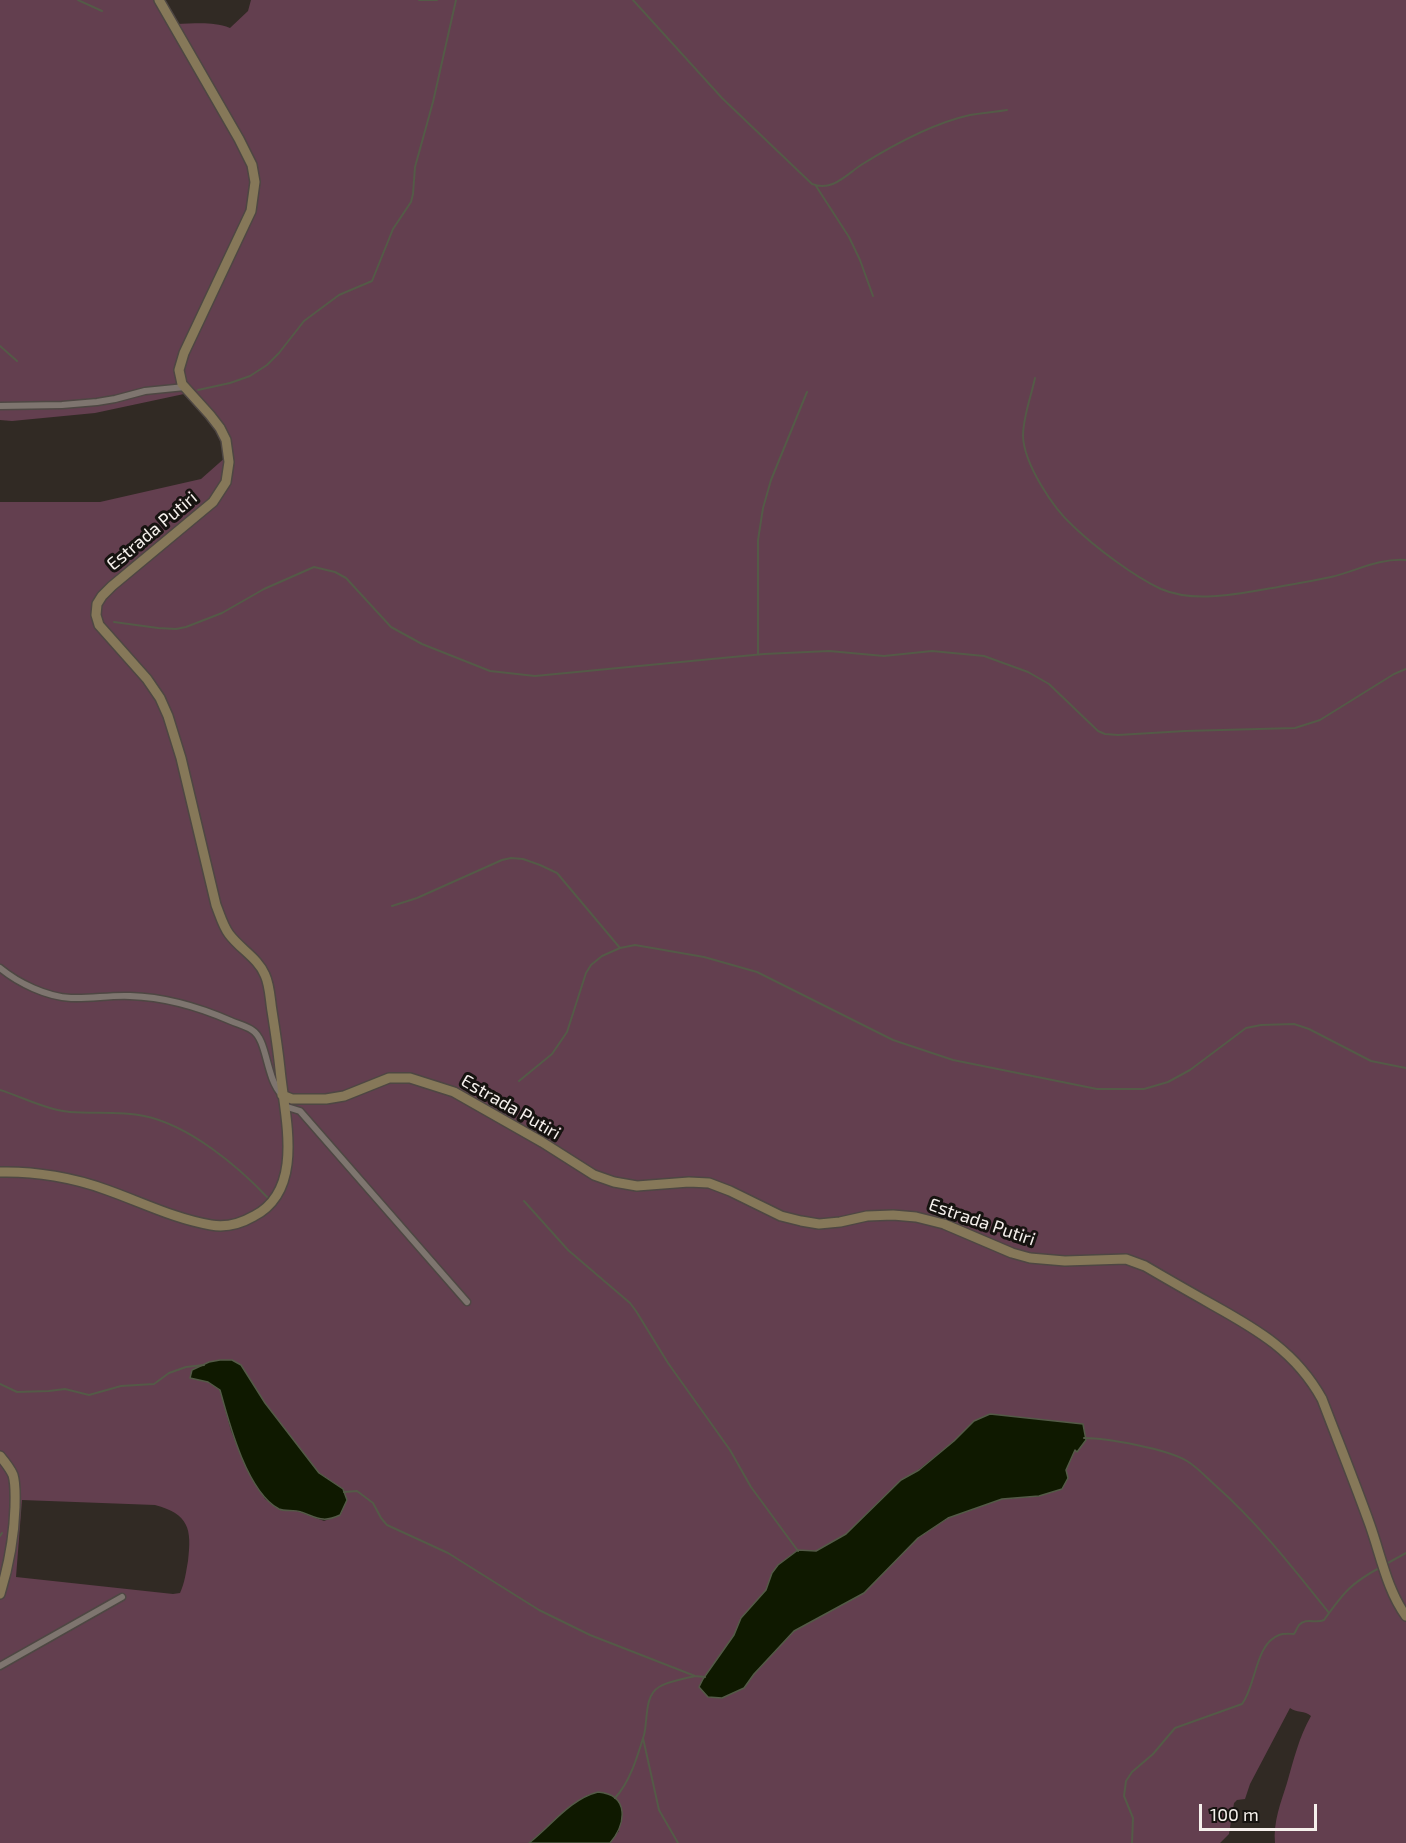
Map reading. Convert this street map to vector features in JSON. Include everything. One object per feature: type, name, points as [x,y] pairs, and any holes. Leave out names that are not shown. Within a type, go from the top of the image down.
[{"type":"street","points":[[0,406],[62,405],[185,387],[179,377],[180,364],[251,211],[255,182],[252,165],[239,139],[159,0]]},
{"type":"street","name":"Estrada Putiri","points":[[0,1172],[51,1176],[89,1185],[189,1220],[221,1226],[234,1225],[258,1214],[276,1196],[282,1185],[288,1161],[288,1142],[272,1007],[265,974],[251,955],[229,934],[222,922],[181,758],[160,698],[147,679],[99,625],[96,615],[97,604],[112,586],[205,509],[226,482],[229,462],[226,440],[210,415],[185,387]]},
{"type":"street","points":[[0,968],[19,982],[68,998],[130,996],[165,999],[196,1007],[245,1027],[253,1031],[260,1040],[272,1082],[282,1095]]},
{"type":"street","name":"Estrada Putiri","points":[[282,1095],[299,1100],[326,1100],[344,1096],[389,1078],[410,1078],[454,1092],[542,1142],[594,1175],[614,1182],[637,1186],[689,1182],[708,1184],[730,1191],[781,1216],[801,1221],[819,1224],[867,1216],[916,1217],[944,1224],[1012,1253],[1030,1258],[1065,1262],[1126,1260],[1145,1266],[1273,1341],[1311,1380],[1322,1399],[1370,1526],[1389,1584],[1406,1616]]},
{"type":"street","points":[[284,1106],[300,1112],[466,1302]]},
{"type":"street","points":[[0,1456],[8,1464],[14,1477],[15,1494],[15,1529],[9,1565],[0,1594]]},
{"type":"street","points":[[0,1666],[122,1597]]},
{"type":"shaded area","points":[[0,0],[163,0],[176,24],[210,24],[230,28],[248,11],[251,0],[1406,0],[1406,1843],[1275,1843],[1275,1827],[1280,1805],[1300,1740],[1311,1716],[1290,1708],[1250,1784],[1245,1799],[1234,1803],[1229,1834],[1220,1843],[610,1843],[619,1831],[569,1807],[529,1843],[0,1843],[0,502],[100,502],[201,479],[227,456],[225,438],[220,429],[184,394],[95,413],[12,421],[0,420]],"holes":[[[241,1365],[265,1403],[319,1473],[343,1489],[347,1500],[340,1515],[324,1521],[297,1511],[280,1510],[265,1499],[246,1467],[231,1431],[220,1390],[208,1382]],[[1086,1440],[1077,1452],[1075,1450],[1066,1470],[1039,1496],[1002,1499],[948,1518],[918,1538],[863,1593],[794,1631],[744,1688],[735,1691],[699,1687],[734,1635],[742,1618],[766,1590],[772,1573],[778,1565],[798,1550],[816,1551],[846,1534],[901,1480],[918,1470],[954,1441]],[[22,1500],[155,1505],[175,1513],[186,1524],[189,1540],[188,1561],[180,1593],[16,1577]]]},
{"type":"shaded area","points":[[232,1360],[241,1365],[265,1403],[319,1473],[343,1489],[347,1500],[340,1515],[325,1519],[298,1511],[281,1510],[258,1488],[241,1456],[220,1390],[208,1382],[190,1378],[192,1370],[209,1362]]},
{"type":"shaded area","points":[[990,1414],[1083,1424],[1086,1440],[1077,1452],[1075,1450],[1066,1470],[1068,1478],[1062,1489],[1039,1496],[1002,1499],[948,1518],[918,1538],[864,1593],[794,1631],[744,1688],[722,1698],[708,1697],[699,1687],[703,1679],[734,1635],[741,1618],[766,1590],[772,1573],[778,1565],[798,1550],[816,1551],[846,1534],[901,1480],[919,1470],[974,1421]]},
{"type":"shaded area","points":[[598,1792],[616,1799],[622,1812],[619,1827],[610,1843],[529,1843],[578,1801]]},
{"type":"waterway","points":[[78,0],[102,11]]},
{"type":"waterway","points":[[419,0],[437,0]]},
{"type":"waterway","points":[[198,390],[250,376],[267,365],[279,353],[304,321],[339,295],[372,281],[393,229],[411,202],[415,167],[433,102],[456,0]]},
{"type":"waterway","points":[[633,0],[722,98],[812,184],[819,186],[832,184],[886,150],[942,123],[970,115],[1007,110]]},
{"type":"waterway","points":[[816,186],[849,237],[873,296]]},
{"type":"waterway","points":[[0,346],[17,361]]},
{"type":"waterway","points":[[1035,378],[1023,436],[1028,459],[1041,485],[1065,518],[1082,534],[1127,569],[1161,589],[1189,596],[1219,596],[1325,578],[1386,561],[1406,560]]},
{"type":"waterway","points":[[758,654],[758,540],[763,508],[771,480],[807,392]]},
{"type":"waterway","points":[[114,622],[158,628],[186,627],[222,613],[264,589],[314,567],[335,572],[346,578],[391,627],[422,644],[490,671],[535,676],[764,654],[829,651],[884,656],[932,651],[984,656],[1028,672],[1049,684],[1098,731],[1118,735],[1295,728],[1320,720],[1394,674],[1406,669]]},
{"type":"waterway","points":[[392,906],[417,898],[502,860],[523,859],[557,873],[620,948]]},
{"type":"waterway","points":[[519,1081],[552,1054],[567,1032],[586,973],[591,965],[602,956],[620,948],[635,945],[704,957],[757,972],[893,1040],[953,1060],[1097,1089],[1144,1089],[1168,1082],[1190,1070],[1246,1028],[1261,1025],[1294,1024],[1309,1029],[1371,1061],[1406,1068]]},
{"type":"waterway","points":[[0,1090],[61,1111],[135,1114],[161,1121],[212,1148],[243,1173],[269,1199]]},
{"type":"waterway","points":[[524,1201],[568,1250],[630,1303],[668,1363],[730,1450],[751,1487],[798,1551]]},
{"type":"waterway","points":[[0,1384],[17,1392],[65,1389],[89,1395],[121,1386],[154,1384],[169,1373],[186,1367],[204,1365]]},
{"type":"waterway","points":[[1084,1438],[1152,1448],[1191,1463],[1260,1530],[1329,1613]]},
{"type":"waterway","points":[[344,1492],[357,1491],[373,1503],[387,1525],[448,1553],[539,1610],[590,1635],[695,1676],[705,1677]]},
{"type":"waterway","points":[[1386,1564],[1406,1553]]},
{"type":"waterway","points":[[1132,1843],[1133,1818],[1124,1796],[1126,1781],[1132,1772],[1153,1754],[1175,1728],[1242,1704],[1247,1696],[1260,1656],[1271,1640],[1281,1634],[1294,1634],[1299,1625],[1305,1621],[1324,1620],[1349,1589],[1381,1567]]},
{"type":"waterway","points":[[615,1798],[625,1784],[636,1760],[644,1735],[649,1702],[654,1691],[667,1683],[695,1676]]},
{"type":"waterway","points":[[643,1738],[659,1810],[678,1843]]}]
